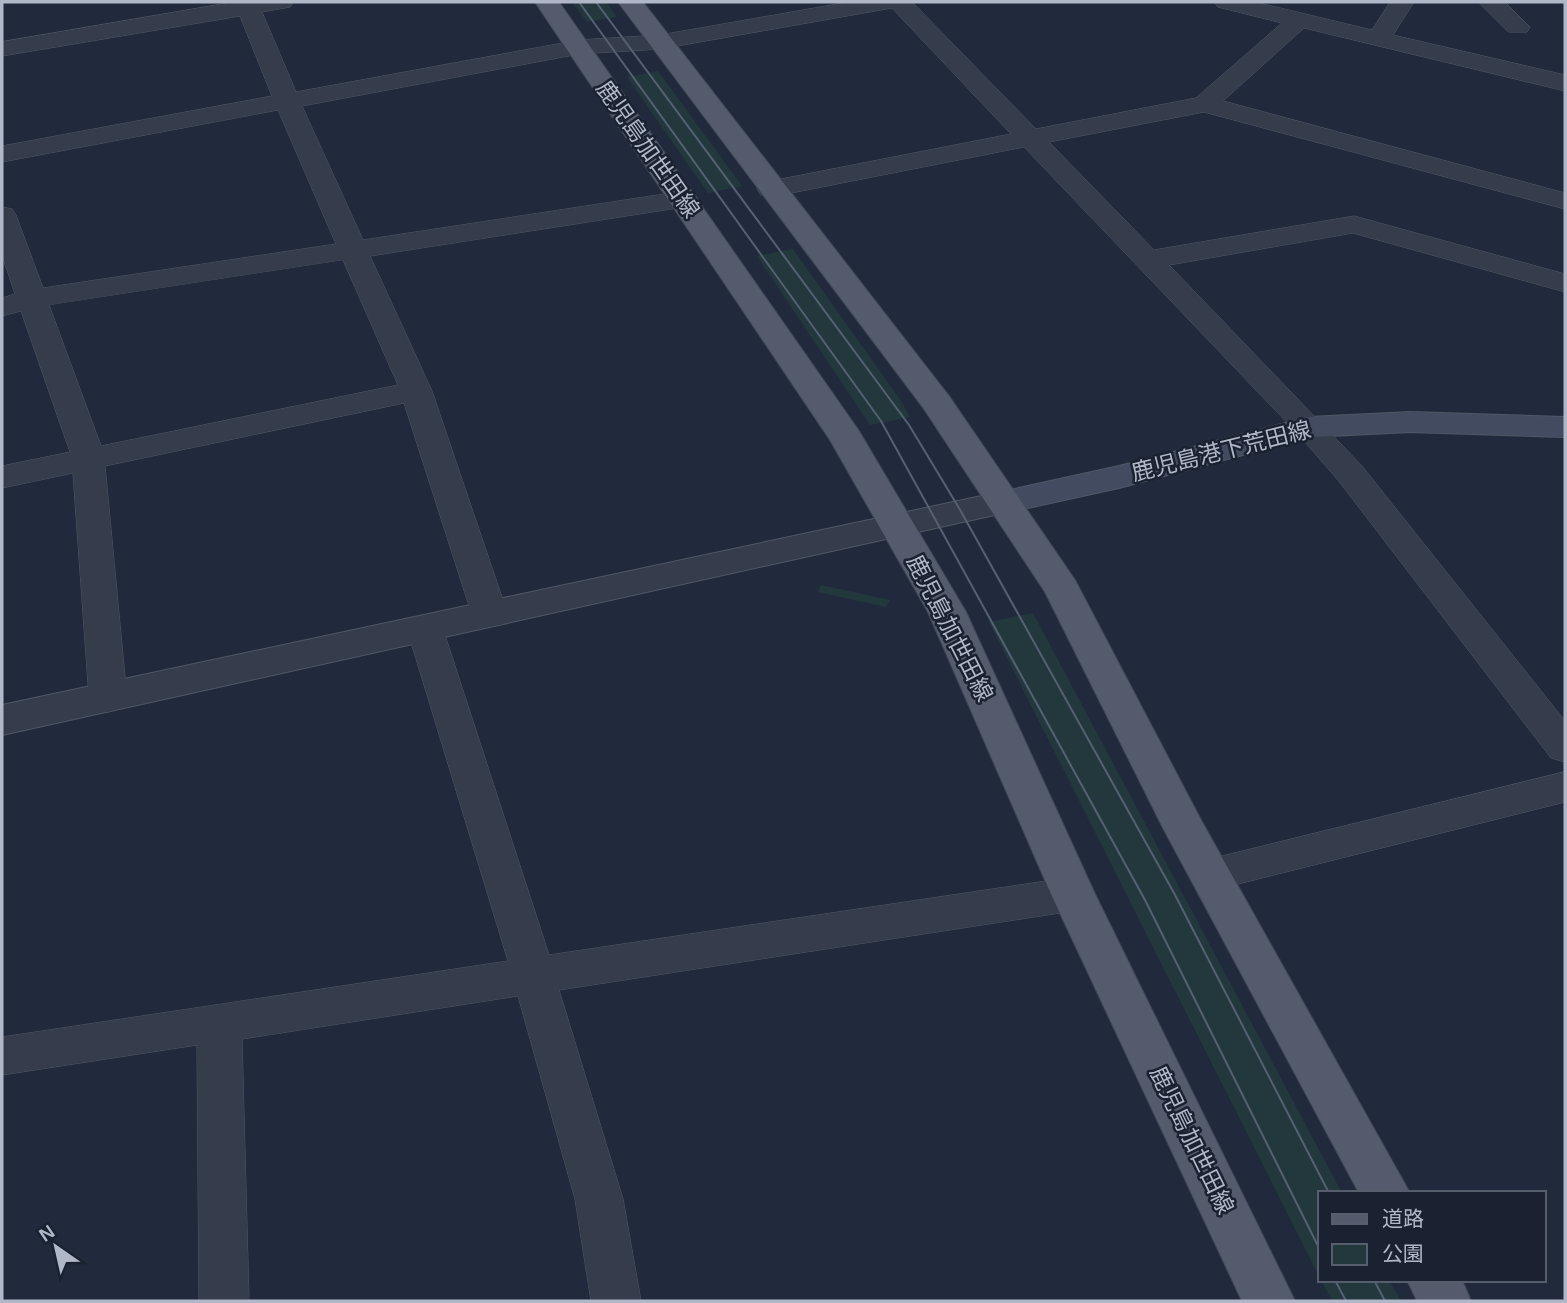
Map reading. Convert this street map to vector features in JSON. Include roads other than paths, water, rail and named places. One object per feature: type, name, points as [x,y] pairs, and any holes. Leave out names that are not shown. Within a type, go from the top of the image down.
[{"type":"main road","name":"鹿児島加世田線","points":[[547,2],[847,439],[951,621],[1073,894],[1269,1301]]},
{"type":"main road","points":[[630,2],[937,403],[1062,589],[1210,875],[1384,1191]]},
{"type":"main road","name":"鹿児島港下荒田線","points":[[1005,502],[1119,477],[1310,427],[1423,422],[1565,426]]},
{"type":"main road","points":[[1434,1282],[1445,1301]]},
{"type":"street","points":[[2,49],[248,4],[282,2]]},
{"type":"street","points":[[2,154],[579,47],[660,42],[888,2]]},
{"type":"street","points":[[899,2],[1310,427],[1350,473],[1565,748]]},
{"type":"street","points":[[1226,2],[1565,83]]},
{"type":"street","points":[[1379,38],[1402,2]]},
{"type":"street","points":[[1491,2],[1518,27]]},
{"type":"street","points":[[248,4],[288,102],[416,391],[490,615]]},
{"type":"street","points":[[1205,104],[1299,20]]},
{"type":"street","points":[[771,189],[1205,104],[1565,201]]},
{"type":"street","points":[[17,303],[684,199]]},
{"type":"street","points":[[2,215],[17,303],[88,456],[108,698]]},
{"type":"street","points":[[1151,260],[1354,224],[1565,283]]},
{"type":"street","points":[[2,477],[88,456],[416,391]]},
{"type":"street","points":[[2,720],[1005,502]]},
{"type":"street","points":[[425,629],[534,976],[598,1199],[616,1301]]},
{"type":"street","points":[[1210,875],[1565,788]]},
{"type":"street","points":[[2,1056],[1073,894]]},
{"type":"street","points":[[219,1024],[224,1301]]},
{"type":"tram line","points":[[579,2],[881,421],[1145,900],[1318,1246]]},
{"type":"tram line","points":[[596,2],[909,425],[959,508],[1174,893],[1328,1191]]},
{"type":"tram line","points":[[1336,1282],[1346,1301]]},
{"type":"tram line","points":[[1375,1282],[1385,1301]]}]
